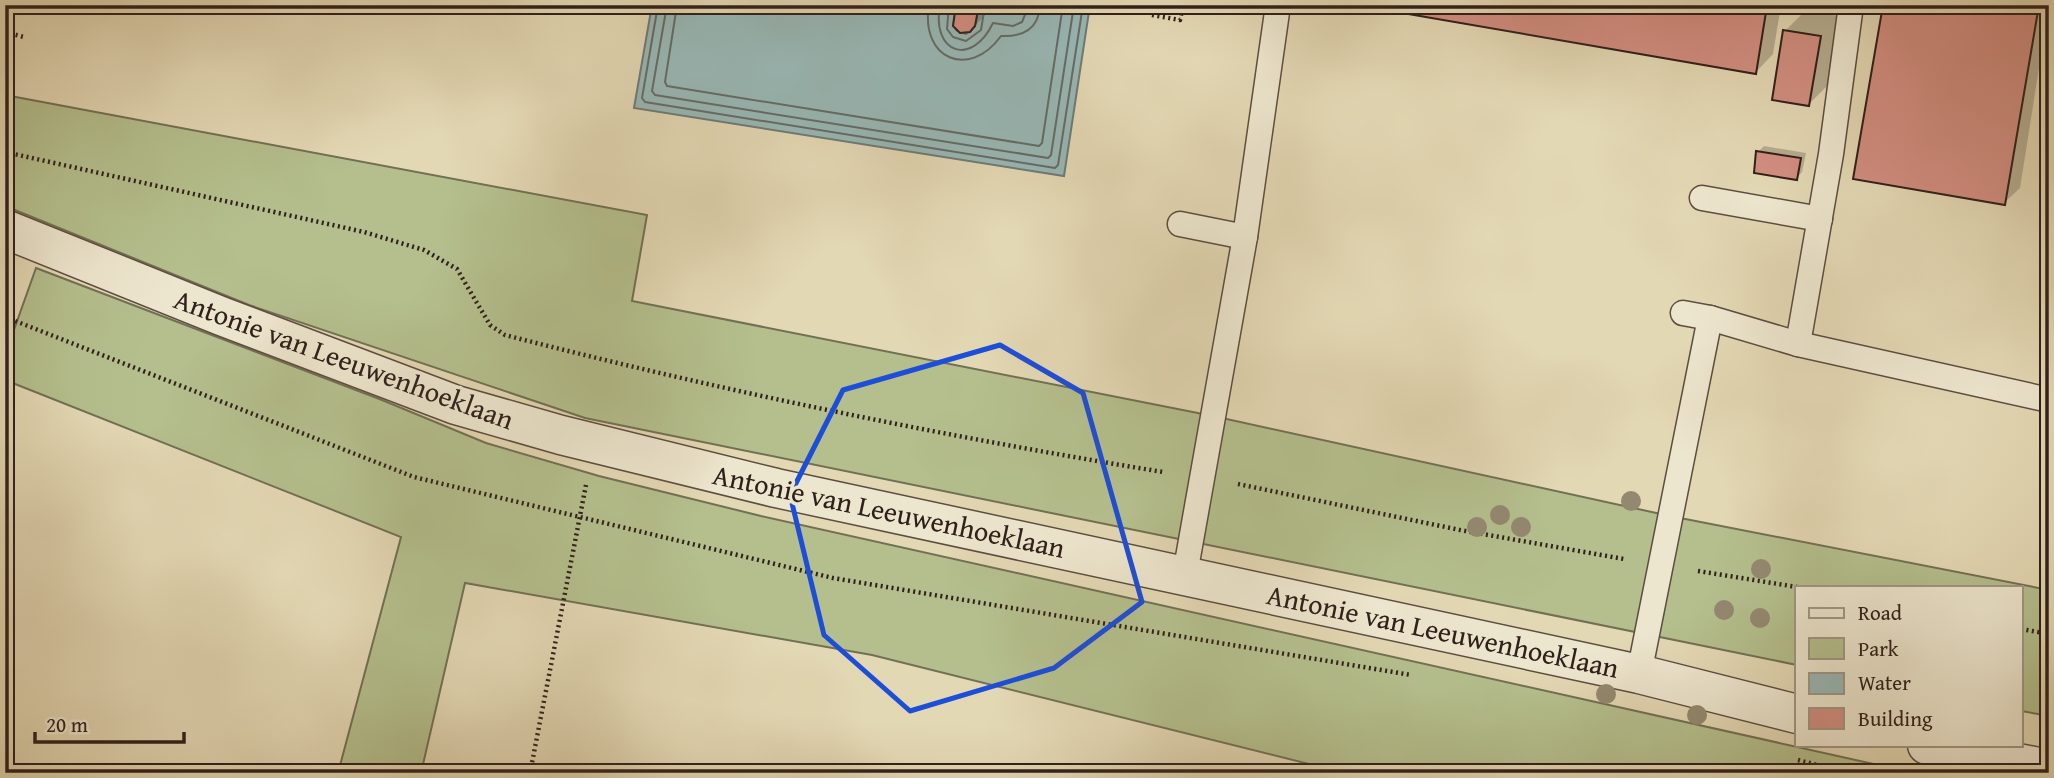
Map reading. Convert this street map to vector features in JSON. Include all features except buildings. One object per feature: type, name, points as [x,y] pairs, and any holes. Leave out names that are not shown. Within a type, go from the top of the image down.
[{"type":"street","name":"Antonie van Leeuwenhoeklaan","points":[[8,239],[456,405],[593,443],[895,515],[1185,574],[1639,674],[1795,713]]},
{"type":"street","points":[[1932,746],[2049,769]]},
{"type":"lane","points":[[1185,574],[1245,237],[1278,5]]},
{"type":"lane","points":[[1798,344],[1852,5]]},
{"type":"lane","points":[[1702,198],[1820,219]]},
{"type":"lane","points":[[1180,224],[1245,237]]},
{"type":"lane","points":[[1682,313],[1710,318],[1798,344],[2049,400]]},
{"type":"lane","points":[[1639,674],[1661,565],[1675,435],[1710,318]]},
{"type":"path","points":[[1152,15],[1180,20],[1183,5]]},
{"type":"path","points":[[5,32],[24,37]]},
{"type":"path","points":[[5,152],[364,232],[424,250],[457,269],[490,325],[505,335],[808,407],[996,444],[1202,478],[1460,530],[1795,587]]},
{"type":"path","points":[[5,317],[414,477],[832,579],[1420,676]]},
{"type":"path","points":[[530,773],[593,443]]},
{"type":"path","points":[[2022,629],[2049,634]]},
{"type":"path","points":[[1795,760],[1848,773]]},
{"type":"highlighted area","points":[[1000,345],[1083,393],[1142,602],[1054,668],[910,711],[824,635],[790,495],[843,390]]},
{"type":"green space","points":[[5,95],[647,215],[632,301],[1213,416],[1670,516],[2049,590],[2049,716],[2022,711],[2022,586],[1795,586],[1795,665],[585,418],[249,305],[5,206]]},
{"type":"green space","points":[[36,268],[382,400],[486,443],[599,476],[761,516],[1914,773],[1345,773],[872,655],[465,583],[421,773],[338,773],[401,537],[5,380],[5,355]]},
{"type":"water","points":[[652,5],[956,5],[953,26],[957,31],[966,34],[975,26],[979,5],[1012,10],[1014,5],[1090,5],[1064,176],[634,108]]}]
